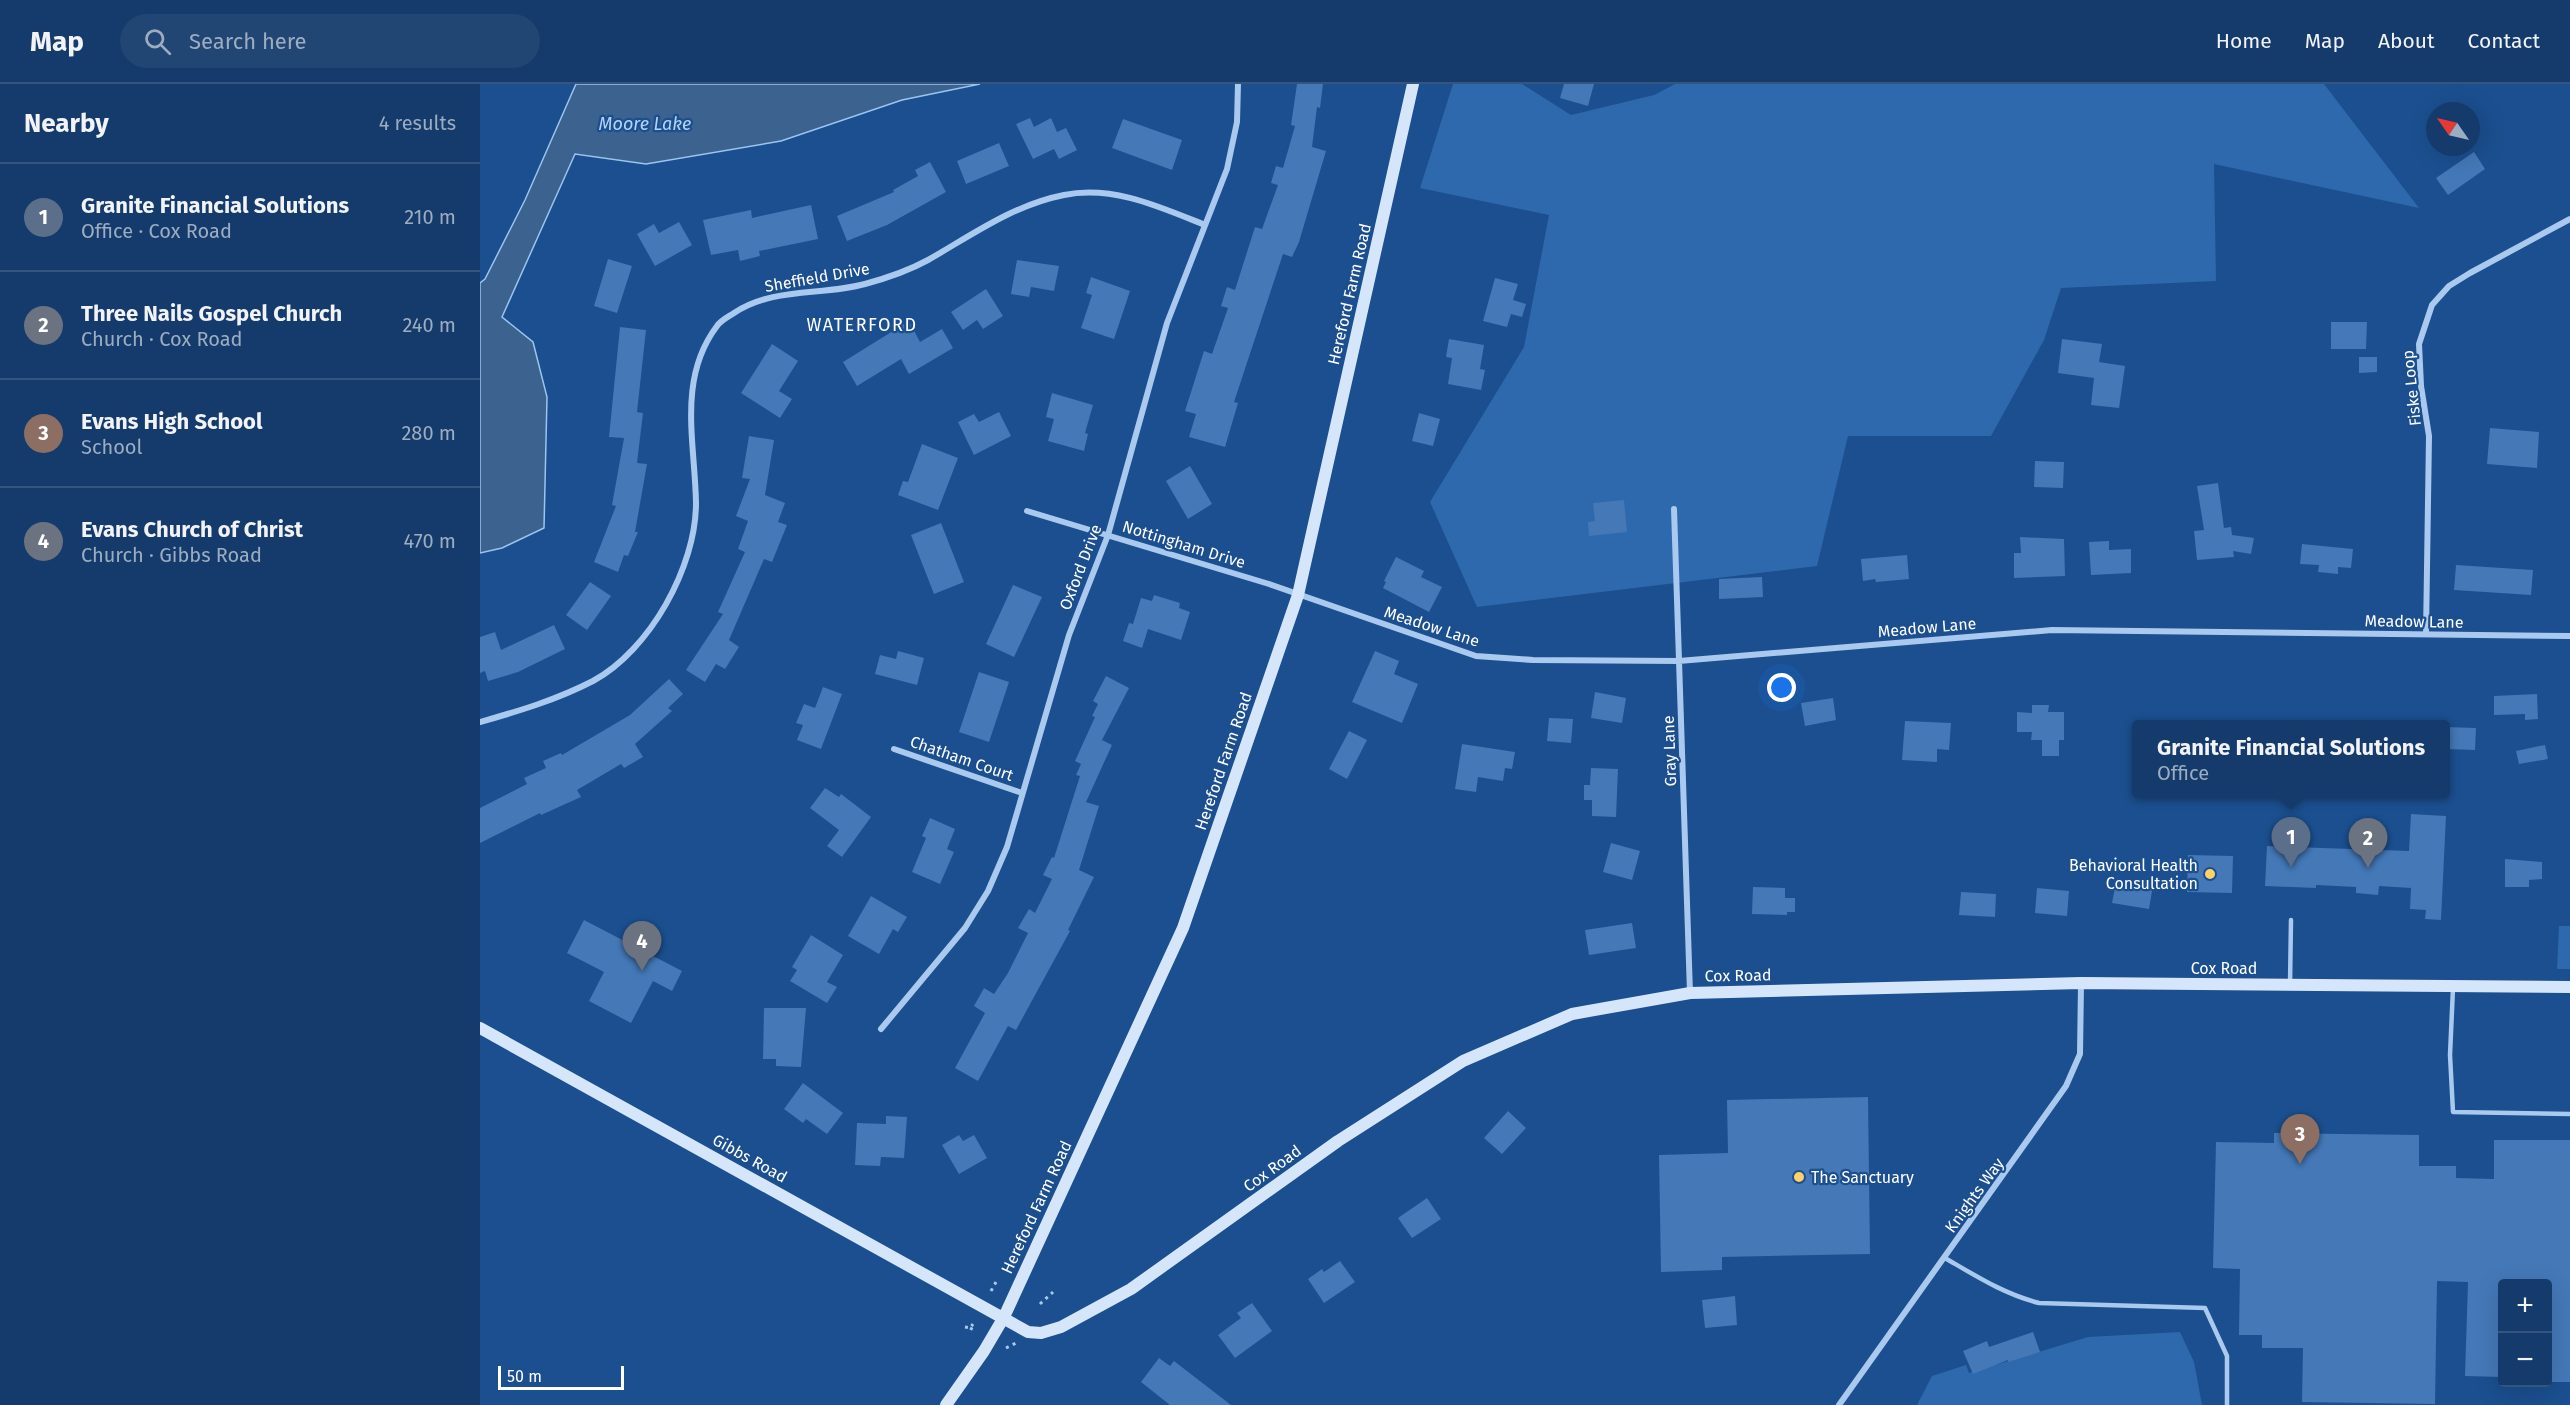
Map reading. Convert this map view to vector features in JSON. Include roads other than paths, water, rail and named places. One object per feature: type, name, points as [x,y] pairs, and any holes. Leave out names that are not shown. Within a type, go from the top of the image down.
[{"type":"street","name":"Oxford Drive","points":[[882,1029],[965,928],[988,891],[1007,847],[1069,635],[1108,535],[1167,323],[1227,170],[1237,122],[1238,84]]},
{"type":"street","name":"Hereford Farm Road","points":[[946,1405],[984,1351],[1004,1317],[1184,928],[1298,595],[1413,84]]},
{"type":"street","name":"Sheffield Drive","points":[[480,722],[549,702],[595,680],[624,658],[669,599],[684,566],[693,536],[696,504],[690,419],[692,385],[704,350],[718,324],[741,308],[772,296],[855,287],[893,276],[926,261],[982,226],[1024,207],[1065,194],[1105,194],[1141,199],[1205,225]]},
{"type":"street","name":"Fiske Loop","points":[[2426,634],[2429,436],[2421,386],[2419,344],[2432,305],[2450,286],[2570,219]]},
{"type":"street","name":"Gray Lane","points":[[1674,509],[1690,993]]},
{"type":"street","name":"Nottingham Drive","points":[[1027,511],[1298,595]]},
{"type":"street","name":"Meadow Lane","points":[[1298,595],[1476,656],[1533,660],[1679,661],[2052,630],[2570,636]]},
{"type":"street","name":"Chatham Court","points":[[894,749],[1022,793]]},
{"type":"street","name":"Cox Road","points":[[1004,1317],[1028,1332],[1041,1333],[1061,1327],[1101,1306],[1131,1289],[1338,1141],[1463,1061],[1572,1014],[1690,993],[2081,983],[2570,987]]},
{"type":"street","name":"Knights Way","points":[[1839,1405],[2066,1086],[2080,1054],[2081,983]]},
{"type":"street","name":"Gibbs Road","points":[[480,1028],[1004,1317]]},
{"type":"lane","points":[[2290,985],[2291,920]]},
{"type":"lane","points":[[2452,987],[2450,1055],[2453,1112],[2570,1114]]},
{"type":"lane","points":[[1945,1258],[1992,1286],[2016,1297],[2039,1303],[2205,1308],[2228,1356],[2227,1405]]},
{"type":"water","name":"Moore Lake","points":[[576,84],[980,84],[902,100],[781,141],[646,164],[575,154],[502,317],[533,342],[547,397],[544,528],[502,548],[480,553],[480,283],[485,279],[525,200]]},
{"type":"place","name":"Granite Financial Solutions","points":[[2291,867]]},
{"type":"place","name":"Three Nails Gospel Church","points":[[2368,868]]},
{"type":"place","name":"Behavioral Health Consultation","points":[[2210,874]]},
{"type":"place","name":"Evans Church of Christ","points":[[642,971]]},
{"type":"place","name":"Evans High School","points":[[2300,1164]]},
{"type":"place","name":"The Sanctuary","points":[[1799,1177]]},
{"type":"district","name":"WATERFORD","points":[[862,325]]}]
